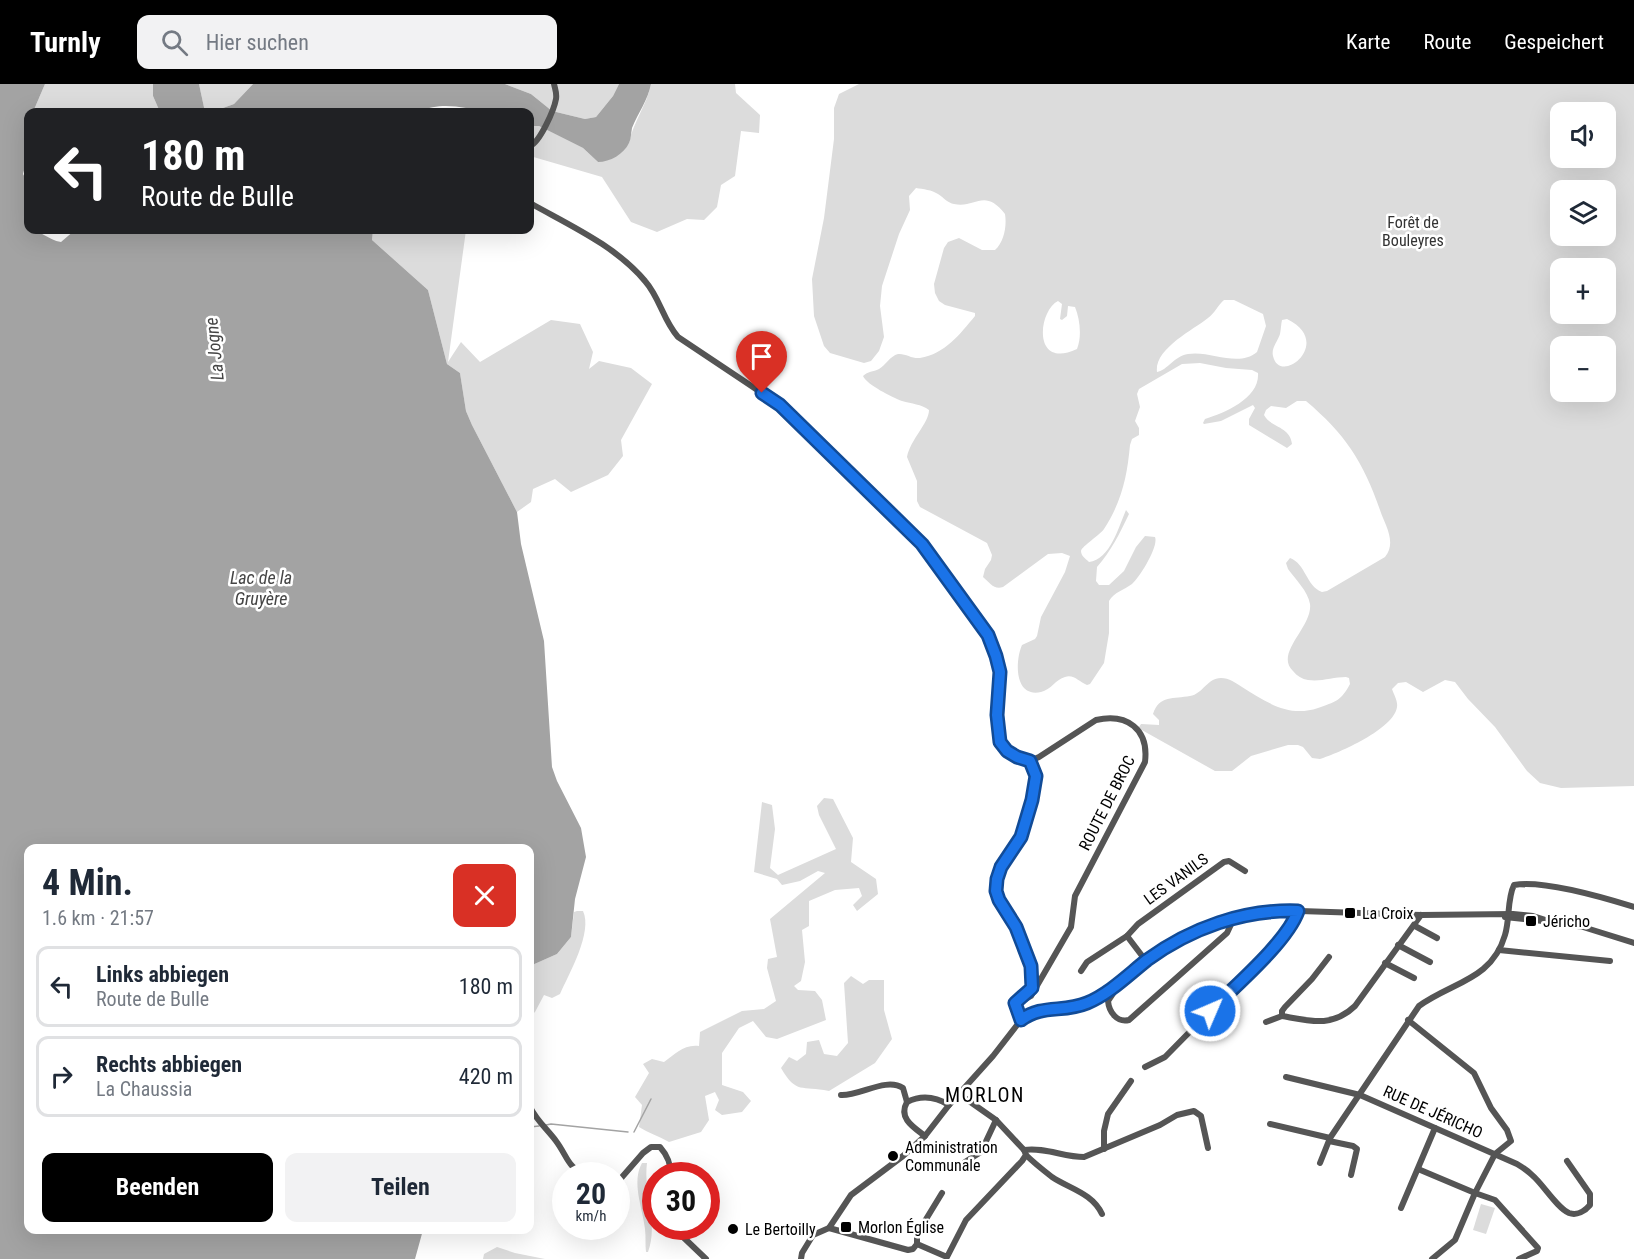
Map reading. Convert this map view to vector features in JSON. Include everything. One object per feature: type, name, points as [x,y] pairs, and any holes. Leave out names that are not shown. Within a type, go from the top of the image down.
[{"type":"street","points":[[534,144],[539,138],[555,101],[554,84]]},
{"type":"street","points":[[534,205],[601,244],[639,274],[654,292],[668,323],[682,340],[780,405],[922,544],[988,635],[1000,672],[997,711],[1000,742],[1007,751],[1030,761],[1036,776],[1032,800],[1021,837],[1001,867],[996,883],[997,896],[1016,927],[1033,976],[1032,988],[1015,1003],[1021,1020]]},
{"type":"street","name":"ROUTE DE BROC","points":[[1016,1009],[1022,1001],[1031,996],[1071,927],[1075,897],[1145,762],[1147,751],[1144,740],[1132,724],[1121,719],[1106,718],[1096,720],[1030,761]]},
{"type":"street","name":"LES VANILS","points":[[1081,971],[1087,962],[1127,936],[1138,924],[1171,898],[1224,862],[1229,861],[1245,871]]},
{"type":"street","points":[[1359,1095],[1419,1006],[1432,996],[1478,975],[1500,950],[1514,885],[1582,893],[1634,907]]},
{"type":"street","points":[[801,1259],[813,1235],[829,1228],[851,1195],[903,1156],[925,1136],[1021,1020],[1039,1010],[1087,1003],[1179,939],[1234,918],[1270,910],[1498,915],[1583,927],[1634,943]]},
{"type":"street","points":[[1144,1067],[1165,1057],[1266,954],[1294,923],[1298,911]]},
{"type":"street","points":[[1266,1022],[1282,1016],[1331,1021],[1346,1014],[1415,926],[1421,915]]},
{"type":"street","points":[[1116,984],[1108,1001],[1109,1009],[1116,1017],[1124,1021],[1129,1020],[1227,933],[1234,918]]},
{"type":"street","points":[[1415,926],[1437,939]]},
{"type":"street","points":[[1127,936],[1146,961]]},
{"type":"street","points":[[1398,945],[1430,962]]},
{"type":"street","points":[[1500,950],[1611,961]]},
{"type":"street","points":[[1282,1016],[1285,1007],[1329,957]]},
{"type":"street","points":[[1385,963],[1414,978]]},
{"type":"street","points":[[1408,1020],[1474,1073],[1511,1141],[1495,1154]]},
{"type":"street","name":"RUE DE JÉRICHO","points":[[1286,1077],[1359,1095],[1517,1164],[1533,1176],[1563,1208],[1570,1213],[1578,1214],[1590,1205],[1590,1194],[1568,1161]]},
{"type":"street","points":[[1104,1149],[1104,1131],[1108,1114],[1131,1081]]},
{"type":"street","points":[[841,1095],[851,1095],[880,1086],[896,1085],[903,1088],[907,1102],[903,1111],[905,1118],[925,1136]]},
{"type":"street","points":[[959,1094],[996,1120],[1025,1152],[1054,1178],[1090,1198],[1102,1214]]},
{"type":"street","name":"RUE DE JÉRICHO","points":[[1320,1163],[1330,1140],[1359,1095]]},
{"type":"street","points":[[907,1102],[926,1097],[949,1105]]},
{"type":"street","points":[[917,1244],[947,1257],[966,1220],[1025,1152],[1043,1151],[1071,1157],[1084,1157],[1160,1125],[1177,1115],[1194,1111],[1201,1116],[1208,1148]]},
{"type":"street","points":[[534,1115],[557,1142],[569,1162]]},
{"type":"street","points":[[964,1162],[981,1152],[996,1120]]},
{"type":"street","points":[[1270,1124],[1353,1146],[1357,1149],[1357,1153],[1351,1175]]},
{"type":"street","points":[[1401,1208],[1435,1128]]},
{"type":"street","points":[[630,1168],[651,1147],[660,1148],[669,1162]]},
{"type":"street","name":"RUE DE JÉRICHO","points":[[1432,1259],[1455,1240],[1495,1154]]},
{"type":"street","points":[[1418,1169],[1495,1200],[1538,1248],[1537,1251],[1519,1259]]},
{"type":"street","points":[[829,1228],[908,1250],[914,1249],[917,1244],[917,1234],[942,1193]]},
{"type":"street","points":[[686,1240],[706,1259]]},
{"type":"green space","points":[[45,84],[153,84],[153,96],[158,108],[35,108]]},
{"type":"green space","points":[[199,84],[253,84],[234,104],[223,108],[204,108]]},
{"type":"green space","points":[[505,84],[619,84],[613,96],[596,117],[585,119],[552,111],[531,94]]},
{"type":"green space","points":[[651,84],[735,84],[736,93],[760,115],[759,133],[741,131],[735,176],[721,185],[717,207],[704,220],[687,219],[657,232],[631,222],[602,177],[534,157],[534,126],[539,126],[583,148],[598,162],[629,143]]},
{"type":"green space","name":"Forêt de Bouleyres","points":[[859,84],[1634,84],[1634,786],[1561,788],[1540,783],[1527,771],[1495,727],[1455,682],[1445,680],[1423,692],[1406,682],[1398,683],[1392,689],[1397,707],[1394,715],[1386,724],[1364,739],[1320,759],[1312,758],[1303,747],[1288,745],[1251,756],[1232,771],[1215,771],[1140,729],[1141,724],[1159,725],[1159,720],[1153,714],[1163,701],[1194,695],[1216,679],[1230,680],[1269,703],[1297,711],[1307,711],[1333,702],[1344,694],[1350,684],[1349,678],[1346,677],[1304,679],[1298,676],[1288,664],[1288,656],[1306,622],[1310,604],[1307,594],[1286,563],[1290,558],[1295,561],[1312,585],[1322,592],[1327,591],[1385,557],[1390,545],[1389,533],[1367,477],[1351,450],[1332,425],[1306,401],[1297,401],[1286,408],[1271,406],[1266,410],[1264,415],[1267,419],[1284,430],[1291,438],[1292,444],[1287,448],[1249,425],[1249,419],[1255,408],[1253,405],[1221,421],[1203,423],[1205,419],[1222,413],[1247,397],[1257,382],[1258,373],[1252,370],[1200,363],[1182,364],[1139,389],[1137,394],[1140,407],[1135,421],[1139,428],[1139,435],[1132,439],[1130,445],[1119,499],[1104,529],[1081,551],[1089,562],[1103,555],[1113,541],[1126,510],[1129,514],[1122,528],[1097,567],[1096,581],[1099,585],[1109,585],[1124,571],[1136,547],[1145,536],[1155,537],[1154,547],[1144,568],[1132,584],[1114,595],[1109,601],[1109,633],[1104,663],[1090,684],[1087,685],[1068,676],[1041,692],[1026,689],[1021,684],[1018,668],[1022,645],[1037,636],[1041,617],[1065,572],[1070,556],[1062,553],[1048,554],[1003,587],[997,588],[990,584],[983,577],[992,555],[987,543],[920,507],[917,501],[917,481],[907,457],[929,410],[886,394],[869,383],[863,376],[879,369],[898,354],[914,358],[929,356],[944,348],[964,330],[975,313],[945,305],[939,301],[935,293],[934,284],[944,248],[948,242],[959,238],[982,250],[995,250],[1004,234],[1005,214],[998,206],[985,200],[961,205],[954,204],[938,194],[916,188],[909,196],[910,210],[899,234],[882,286],[880,306],[884,337],[879,351],[871,361],[864,363],[830,353],[824,346],[814,316],[812,279],[824,218],[834,139],[834,108],[839,94]],"holes":[[[1224,300],[1234,300],[1263,314],[1266,326],[1257,352],[1249,357],[1233,359],[1197,353],[1188,354],[1179,357],[1165,369],[1157,372],[1158,364],[1168,348],[1210,316]],[[1058,301],[1062,304],[1060,319],[1062,320],[1067,316],[1068,306],[1075,307],[1080,328],[1077,349],[1062,353],[1052,352],[1046,346],[1043,326],[1051,307]],[[1287,319],[1300,328],[1306,339],[1306,349],[1301,358],[1285,367],[1278,364],[1273,356],[1282,320]]]},
{"type":"green space","points":[[373,234],[465,234],[448,362],[461,342],[480,362],[551,320],[580,324],[593,352],[589,369],[599,361],[631,368],[652,384],[621,440],[623,456],[608,475],[571,492],[555,479],[533,489],[531,502],[517,512],[466,411],[460,373],[447,364],[428,290],[372,240]]},
{"type":"green space","points":[[824,798],[833,799],[853,838],[851,862],[876,879],[878,894],[857,911],[853,905],[862,896],[859,888],[835,890],[809,901],[809,926],[802,930],[805,962],[801,981],[794,986],[798,990],[815,991],[822,1000],[826,1020],[777,1039],[766,1037],[753,1021],[739,1028],[722,1053],[722,1085],[743,1092],[751,1101],[742,1112],[722,1115],[715,1110],[719,1100],[715,1092],[705,1096],[709,1120],[701,1132],[669,1142],[642,1129],[639,1127],[642,1105],[635,1097],[649,1073],[643,1064],[652,1059],[664,1062],[684,1048],[699,1046],[700,1032],[742,1011],[764,1009],[776,1001],[767,968],[768,959],[777,957],[770,919],[825,873],[818,871],[800,881],[782,885],[777,879],[754,872],[762,802],[772,805],[775,829],[770,868],[778,875],[836,849],[819,815],[817,806]]},
{"type":"green space","points":[[583,911],[585,930],[574,964],[560,994],[552,998],[544,995],[534,1013],[534,964],[557,954],[571,937],[574,912]]},
{"type":"green space","points":[[851,976],[863,984],[869,980],[884,980],[884,1010],[892,1039],[875,1063],[829,1091],[796,1086],[781,1068],[789,1057],[797,1061],[806,1054],[807,1042],[819,1040],[824,1054],[837,1056],[848,1043],[844,983]]},
{"type":"green space","points":[[642,1163],[642,1212],[638,1187],[639,1170]]},
{"type":"green space","points":[[1481,1204],[1495,1208],[1486,1234],[1473,1230]]},
{"type":"green space","points":[[645,1240],[651,1240],[648,1252],[646,1252]]},
{"type":"green space","points":[[497,1247],[545,1259],[483,1259],[484,1254]]},
{"type":"water","name":"Lac de la Gruyère","points":[[0,84],[45,84],[35,108],[24,108],[24,234],[41,234],[61,242],[70,234],[373,234],[372,240],[428,290],[447,364],[460,373],[466,411],[517,512],[521,544],[544,641],[552,767],[581,828],[586,857],[575,899],[571,937],[557,954],[534,964],[534,844],[24,844],[24,1234],[422,1234],[415,1259],[0,1259]]},
{"type":"water","points":[[153,84],[199,84],[204,108],[158,108],[153,96]]},
{"type":"water","points":[[253,84],[505,84],[531,94],[552,111],[585,119],[596,117],[613,96],[619,84],[651,84],[632,128],[627,147],[616,157],[598,162],[583,148],[539,126],[534,126],[534,108],[444,106],[432,108],[223,108],[234,104]]},
{"type":"waterway","points":[[634,1132],[651,1099]]},
{"type":"waterway","points":[[546,1125],[628,1132]]},
{"type":"waterway","points":[[534,1127],[539,1126]]},
{"type":"place","name":"La Croix","points":[[1350,913]]},
{"type":"place","name":"Jéricho","points":[[1531,921]]},
{"type":"place","name":"Administration Communale","points":[[893,1156]]},
{"type":"place","name":"Morlon Église","points":[[846,1227]]},
{"type":"place","name":"Le Bertoilly","points":[[733,1229]]},
{"type":"district","name":"MORLON","points":[[985,1095]]},
{"type":"route","points":[[762,393],[780,405],[922,544],[988,635],[1000,672],[997,728],[1000,742],[1007,751],[1030,761],[1036,776],[1032,800],[1021,837],[1001,867],[996,883],[997,896],[1016,927],[1033,976],[1030,991],[1015,1003],[1021,1020],[1039,1010],[1065,1008],[1095,999],[1179,939],[1247,914],[1270,910],[1298,911],[1294,923],[1282,938],[1210,1011]]},
{"type":"water label","name":"La Jogne","points":[[214,349]]}]
